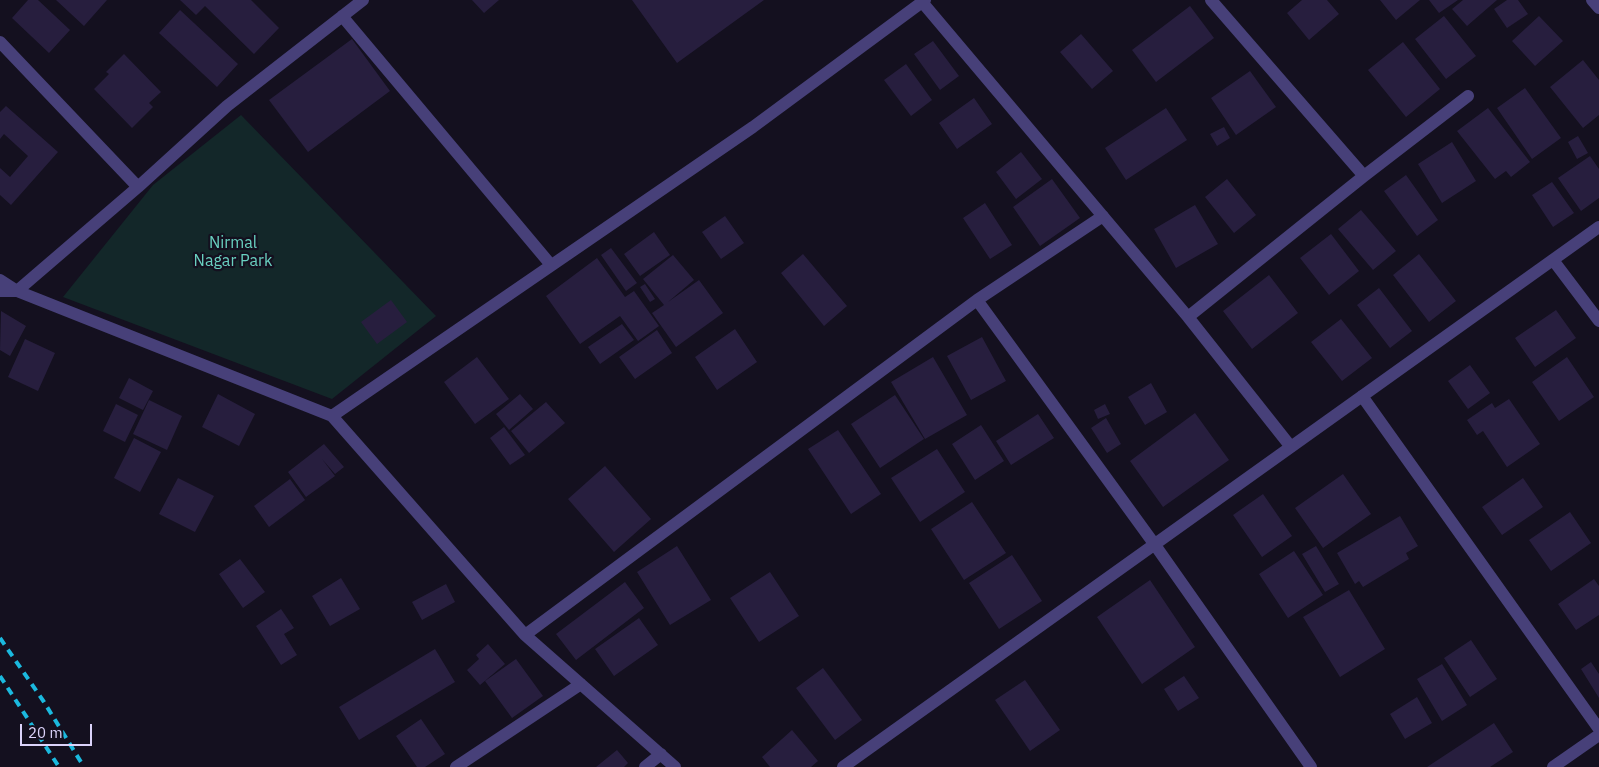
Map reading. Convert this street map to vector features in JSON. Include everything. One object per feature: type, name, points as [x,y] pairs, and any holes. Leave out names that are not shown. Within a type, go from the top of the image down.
[{"type":"street","points":[[0,292],[18,291],[227,106],[363,0]]},
{"type":"street","points":[[1211,0],[1364,176]]},
{"type":"street","points":[[1592,0],[1599,8]]},
{"type":"street","points":[[332,416],[752,127],[923,1],[1188,317],[1291,447]]},
{"type":"street","points":[[342,16],[551,265]]},
{"type":"street","points":[[0,42],[138,186]]},
{"type":"street","points":[[1188,317],[1364,176],[1468,96]]},
{"type":"street","points":[[525,635],[976,300],[1103,216]]},
{"type":"street","points":[[843,767],[1599,227]]},
{"type":"street","points":[[1553,260],[1599,321]]},
{"type":"street","points":[[0,280],[18,291],[332,416],[525,635],[676,767]]},
{"type":"street","points":[[976,300],[1155,545],[1311,767]]},
{"type":"street","points":[[1362,396],[1599,729]]},
{"type":"street","points":[[456,767],[581,684]]},
{"type":"street","points":[[1553,767],[1599,735]]},
{"type":"street","points":[[645,767],[660,754]]},
{"type":"green space","name":"Nirmal Nagar Park","points":[[241,115],[436,316],[332,399],[63,297],[153,185]]},
{"type":"building","points":[[28,0],[38,0],[70,30],[49,53],[12,18]]},
{"type":"building","points":[[56,0],[107,0],[84,26]]},
{"type":"building","points":[[180,0],[251,0],[279,28],[254,54],[205,6],[196,15]]},
{"type":"building","points":[[472,0],[499,0],[484,13]]},
{"type":"building","points":[[632,0],[764,0],[677,63]]},
{"type":"building","points":[[1302,0],[1327,0],[1339,14],[1309,40],[1287,13]]},
{"type":"building","points":[[1380,0],[1420,0],[1396,20]]},
{"type":"building","points":[[1429,0],[1458,0],[1439,13]]},
{"type":"building","points":[[1463,0],[1497,0],[1467,26],[1452,9]]},
{"type":"building","points":[[1507,0],[1518,0],[1528,14],[1507,28],[1494,9]]},
{"type":"building","points":[[1190,6],[1214,38],[1156,82],[1132,50]]},
{"type":"building","points":[[180,10],[238,64],[217,87],[159,33]]},
{"type":"building","points":[[1444,16],[1476,56],[1446,79],[1415,39]]},
{"type":"building","points":[[1539,16],[1563,41],[1535,66],[1512,41]]},
{"type":"building","points":[[1081,34],[1113,71],[1092,89],[1060,52]]},
{"type":"building","points":[[352,39],[390,91],[308,152],[269,100]]},
{"type":"building","points":[[933,41],[959,76],[940,90],[914,54]]},
{"type":"building","points":[[1403,42],[1440,89],[1406,117],[1368,70]]},
{"type":"building","points":[[124,54],[161,92],[149,103],[153,107],[132,128],[94,89],[109,74],[106,72]]},
{"type":"building","points":[[1583,60],[1599,80],[1599,115],[1583,128],[1550,87]]},
{"type":"building","points":[[906,64],[932,100],[911,116],[884,80]]},
{"type":"building","points":[[1250,71],[1276,107],[1236,135],[1211,98]]},
{"type":"building","points":[[1525,88],[1561,138],[1532,159],[1497,108]]},
{"type":"building","points":[[974,98],[992,124],[957,149],[939,123]]},
{"type":"building","points":[[6,106],[58,152],[11,205],[0,195],[0,168],[10,177],[28,156],[4,134],[0,139],[0,112]]},
{"type":"building","points":[[1166,108],[1187,140],[1126,180],[1105,148]]},
{"type":"building","points":[[1488,108],[1530,162],[1511,177],[1506,171],[1495,179],[1457,131]]},
{"type":"building","points":[[1224,127],[1230,138],[1217,146],[1210,134]]},
{"type":"building","points":[[1578,136],[1588,153],[1577,159],[1568,142]]},
{"type":"building","points":[[1452,142],[1476,181],[1442,203],[1418,164]]},
{"type":"building","points":[[1021,152],[1042,179],[1016,199],[996,172]]},
{"type":"building","points":[[1590,156],[1599,169],[1599,198],[1581,211],[1558,178]]},
{"type":"building","points":[[1406,175],[1438,220],[1417,236],[1384,191]]},
{"type":"building","points":[[1052,179],[1080,218],[1040,246],[1013,207]]},
{"type":"building","points":[[1227,179],[1256,215],[1234,233],[1205,197]]},
{"type":"building","points":[[1552,182],[1574,213],[1553,227],[1532,195]]},
{"type":"building","points":[[985,203],[1012,245],[990,259],[963,218]]},
{"type":"building","points":[[1195,205],[1218,244],[1176,268],[1154,229]]},
{"type":"building","points":[[1361,210],[1396,251],[1373,270],[1338,229]]},
{"type":"building","points":[[725,216],[744,243],[721,259],[702,232]]},
{"type":"building","points":[[654,232],[670,255],[640,276],[624,254]]},
{"type":"building","points":[[1331,234],[1359,271],[1329,295],[1300,258]]},
{"type":"building","points":[[611,248],[637,283],[626,291],[601,255]]},
{"type":"building","points":[[803,254],[847,306],[824,326],[781,273]]},
{"type":"building","points":[[1419,254],[1456,301],[1429,322],[1393,275]]},
{"type":"building","points":[[673,255],[694,280],[668,302],[699,280],[723,313],[676,347],[652,313],[664,305],[643,279]]},
{"type":"building","points":[[597,258],[625,297],[634,291],[659,326],[638,341],[620,316],[580,344],[546,296]]},
{"type":"building","points":[[1269,275],[1298,313],[1252,349],[1223,311]]},
{"type":"building","points":[[645,284],[655,299],[650,302],[640,287]]},
{"type":"building","points":[[1379,288],[1412,331],[1390,348],[1357,305]]},
{"type":"building","points":[[391,300],[407,322],[377,344],[361,322]]},
{"type":"building","points":[[1556,310],[1576,338],[1535,367],[1515,338]]},
{"type":"building","points":[[1,311],[26,326],[10,356],[0,350]]},
{"type":"building","points":[[1341,319],[1372,358],[1342,381],[1311,342]]},
{"type":"building","points":[[622,324],[634,340],[600,364],[588,347]]},
{"type":"building","points":[[735,329],[757,362],[717,390],[695,357]]},
{"type":"building","points":[[657,330],[672,353],[635,379],[619,357]]},
{"type":"building","points":[[982,337],[1006,381],[971,400],[947,356]]},
{"type":"building","points":[[25,339],[55,353],[38,391],[8,377]]},
{"type":"building","points":[[477,357],[509,399],[475,424],[444,382]]},
{"type":"building","points":[[933,357],[967,415],[925,439],[891,382]]},
{"type":"building","points":[[1567,357],[1594,397],[1559,421],[1532,382]]},
{"type":"building","points":[[1470,365],[1490,393],[1468,409],[1448,381]]},
{"type":"building","points":[[129,378],[153,391],[143,410],[119,398]]},
{"type":"building","points":[[1151,383],[1167,412],[1145,425],[1128,397]]},
{"type":"building","points":[[218,394],[255,414],[239,446],[202,427]]},
{"type":"building","points":[[520,394],[533,409],[509,430],[496,414]]},
{"type":"building","points":[[895,395],[924,439],[880,468],[851,424]]},
{"type":"building","points":[[1509,399],[1540,444],[1507,467],[1483,431],[1477,435],[1467,420],[1492,403],[1495,408]]},
{"type":"building","points":[[149,400],[182,416],[167,450],[133,434]]},
{"type":"building","points":[[546,402],[565,423],[529,453],[511,431]]},
{"type":"building","points":[[116,404],[138,415],[125,442],[103,431]]},
{"type":"building","points":[[1105,404],[1110,414],[1098,419],[1094,410]]},
{"type":"building","points":[[1195,413],[1229,460],[1163,507],[1130,461]]},
{"type":"building","points":[[1038,414],[1054,438],[1011,465],[996,441]]},
{"type":"building","points":[[1106,418],[1121,444],[1107,453],[1091,428]]},
{"type":"building","points":[[981,425],[1004,461],[975,480],[952,444]]},
{"type":"building","points":[[504,427],[525,455],[510,465],[490,438]]},
{"type":"building","points":[[838,430],[881,494],[851,514],[808,449]]},
{"type":"building","points":[[134,438],[161,452],[140,492],[114,478]]},
{"type":"building","points":[[324,444],[344,467],[335,474],[322,459],[335,476],[306,497],[288,472]]},
{"type":"building","points":[[937,449],[965,492],[920,522],[891,478]]},
{"type":"building","points":[[605,466],[651,519],[614,552],[568,499]]},
{"type":"building","points":[[1343,474],[1371,514],[1323,548],[1295,508]]},
{"type":"building","points":[[178,478],[214,496],[195,532],[159,514]]},
{"type":"building","points":[[1523,478],[1543,507],[1502,535],[1482,507]]},
{"type":"building","points":[[290,479],[305,500],[269,527],[254,506]]},
{"type":"building","points":[[1263,494],[1292,536],[1262,557],[1233,515]]},
{"type":"building","points":[[972,502],[1006,553],[964,580],[931,529]]},
{"type":"building","points":[[1570,512],[1591,543],[1551,571],[1529,540]]},
{"type":"building","points":[[1400,516],[1418,546],[1406,553],[1409,559],[1363,587],[1359,581],[1355,584],[1337,553]]},
{"type":"building","points":[[677,546],[711,600],[670,625],[637,572]]},
{"type":"building","points":[[1316,546],[1339,584],[1325,592],[1302,554]]},
{"type":"building","points":[[1294,551],[1323,595],[1288,618],[1259,574]]},
{"type":"building","points":[[1012,555],[1042,601],[999,629],[969,583]]},
{"type":"building","points":[[240,559],[265,592],[243,608],[219,574]]},
{"type":"building","points":[[770,572],[799,616],[759,642],[730,598]]},
{"type":"building","points":[[341,578],[360,609],[330,626],[312,596]]},
{"type":"building","points":[[1594,579],[1599,586],[1599,615],[1576,630],[1558,604]]},
{"type":"building","points":[[1150,580],[1195,647],[1142,684],[1097,617]]},
{"type":"building","points":[[625,582],[644,608],[576,660],[556,634]]},
{"type":"building","points":[[446,584],[455,602],[422,620],[412,602]]},
{"type":"building","points":[[1349,590],[1385,649],[1340,677],[1303,617]]},
{"type":"building","points":[[281,609],[294,628],[284,634],[297,655],[281,665],[256,626]]},
{"type":"building","points":[[639,618],[658,645],[614,676],[595,649]]},
{"type":"building","points":[[1471,640],[1497,679],[1470,697],[1444,658]]},
{"type":"building","points":[[488,644],[505,664],[480,685],[467,670],[479,659],[476,655]]},
{"type":"building","points":[[435,649],[455,682],[359,740],[339,707]]},
{"type":"building","points":[[516,659],[543,696],[512,718],[485,681]]},
{"type":"building","points":[[1591,662],[1599,674],[1599,698],[1581,669]]},
{"type":"building","points":[[1442,664],[1467,705],[1442,721],[1417,679]]},
{"type":"building","points":[[823,668],[862,720],[835,740],[796,688]]},
{"type":"building","points":[[1184,676],[1199,698],[1178,711],[1164,689]]},
{"type":"building","points":[[1025,680],[1060,730],[1030,751],[995,700]]},
{"type":"building","points":[[1417,697],[1432,723],[1405,739],[1390,714]]},
{"type":"building","points":[[421,719],[445,754],[425,767],[417,767],[396,736]]},
{"type":"building","points":[[1494,723],[1513,752],[1490,767],[1427,767]]},
{"type":"building","points":[[792,730],[818,761],[811,767],[770,767],[762,757]]},
{"type":"building","points":[[617,750],[628,763],[624,767],[596,767]]},
{"type":"railway","points":[[0,638],[44,702],[84,767]]},
{"type":"railway","points":[[0,676],[59,767]]}]
